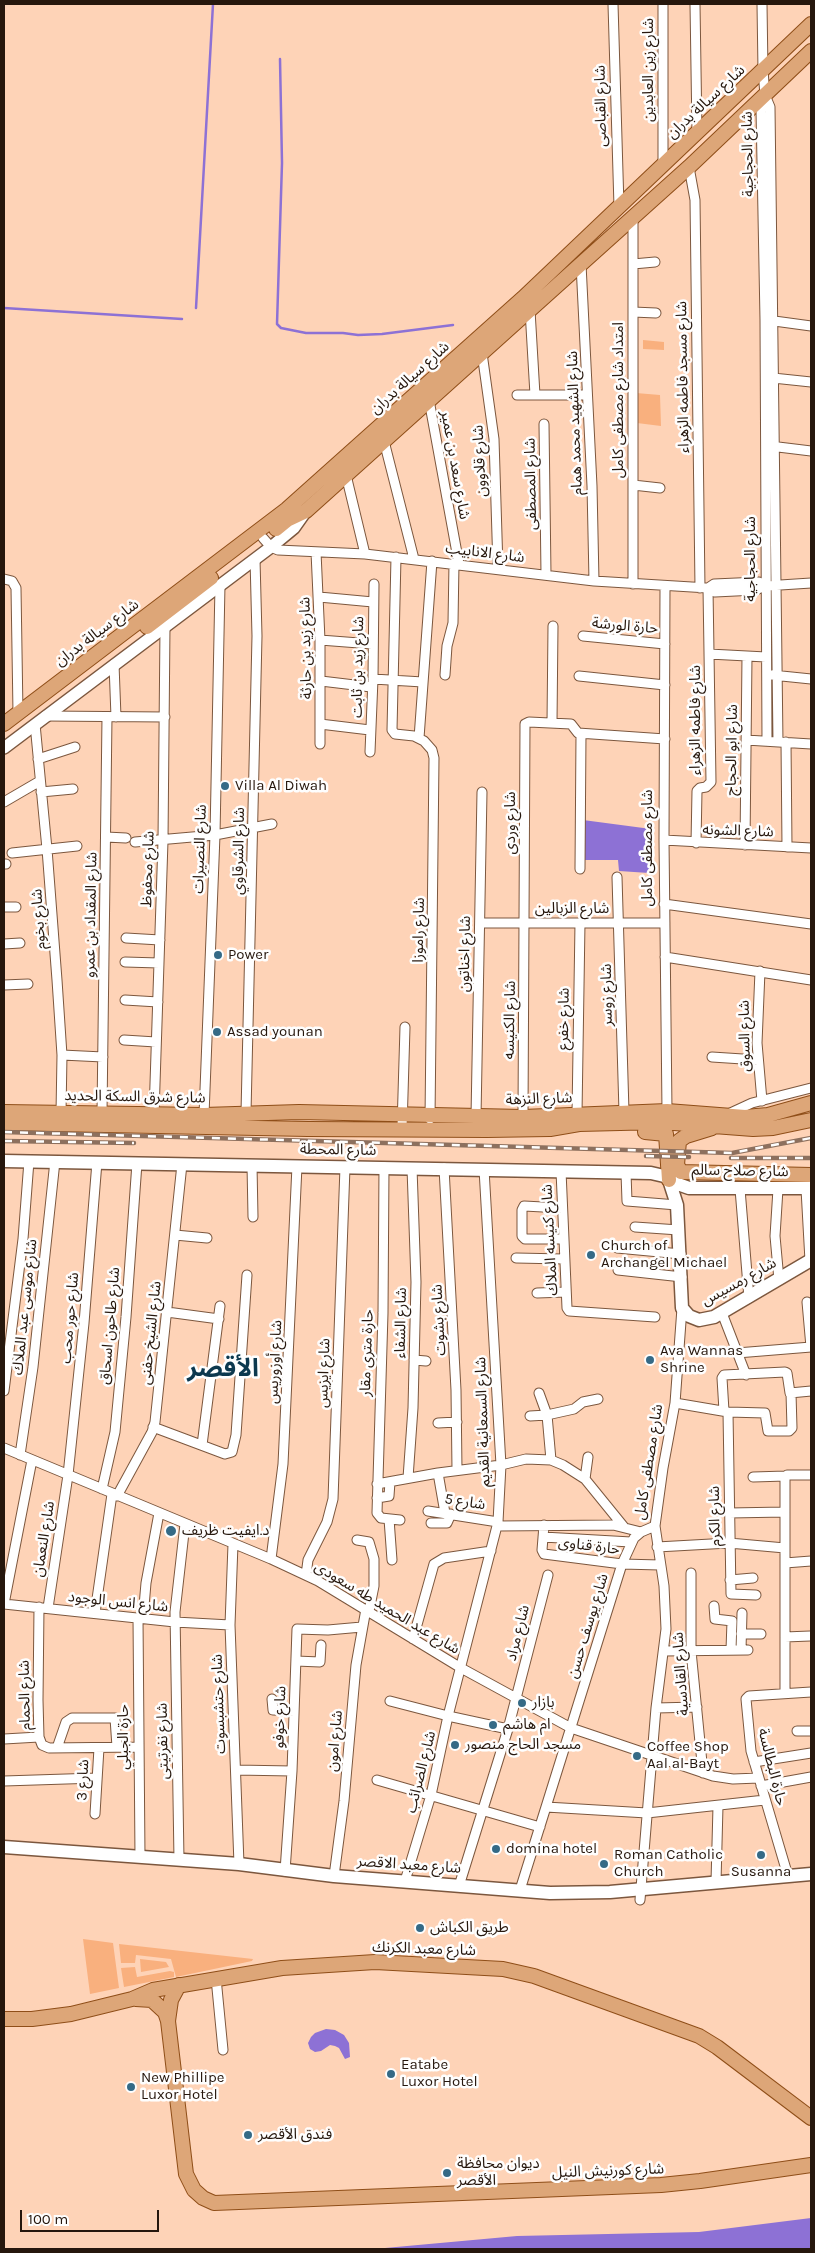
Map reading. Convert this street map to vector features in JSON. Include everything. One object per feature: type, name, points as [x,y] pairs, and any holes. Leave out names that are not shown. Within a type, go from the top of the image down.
[{"type":"main road","name":"شارع سيالة بدران","points":[[4,724],[286,509],[404,414],[811,24]]},
{"type":"main road","name":"شارع سيالة بدران","points":[[4,734],[267,542],[287,520],[306,511],[384,441],[404,414],[430,400],[688,167],[811,51]]},
{"type":"main road","name":"شارع النزهة","points":[[265,1113],[402,1122],[550,1128],[579,1124],[722,1121],[768,1114],[811,1103]]},
{"type":"main road","name":"شارع النزهة","points":[[430,1122],[476,1116],[523,1117],[667,1111],[753,1129],[773,1128],[811,1120]]},
{"type":"main road","name":"شارع شرق السكة الحديد","points":[[4,1112],[204,1115],[265,1113]]},
{"type":"main road","points":[[265,1113],[308,1129]]},
{"type":"main road","points":[[722,1121],[682,1138],[678,1145],[677,1165],[681,1172],[811,1175]]},
{"type":"main road","name":"شارع النزهة","points":[[4,1123],[308,1129],[402,1122]]},
{"type":"main road","points":[[550,1128],[580,1132],[664,1132],[668,1137],[669,1180]]},
{"type":"main road","name":"شارع المحطة","points":[[4,1161],[561,1171],[658,1174],[669,1180]]},
{"type":"main road","name":"شارع صلاح سالم","points":[[669,1180],[689,1188],[809,1189]]},
{"type":"main road","name":"شارع مصطفى كامل","points":[[669,1180],[677,1204],[681,1254],[682,1308]]},
{"type":"main road","name":"شارع رمسيس","points":[[682,1308],[689,1316],[699,1320],[709,1319],[749,1298],[810,1260]]},
{"type":"main road","name":"شارع معبد الاقصر","points":[[4,1847],[239,1864],[334,1876],[459,1886],[580,1893],[640,1894],[716,1882],[811,1874]]},
{"type":"main road","name":"شارع معبد الكرنك","points":[[4,2019],[55,2017],[132,1999],[154,1990],[282,1968],[375,1962],[486,1967],[519,1972],[699,2036],[718,2047],[809,2116]]},
{"type":"main road","points":[[168,2021],[171,2000],[179,1985]]},
{"type":"main road","points":[[132,1999],[146,1998],[157,2003],[165,2012],[168,2021]]},
{"type":"main road","name":"شارع كورنيش النيل","points":[[168,2021],[186,2174],[190,2185],[198,2195],[208,2201],[220,2204],[661,2185],[700,2181],[811,2162]]},
{"type":"main road","points":[[809,2116],[811,2129]]},
{"type":"street","name":"شارع القباصى","points":[[613,4],[619,207]]},
{"type":"street","name":"شارع زين العابدين","points":[[663,4],[663,166]]},
{"type":"street","points":[[695,4],[697,134]]},
{"type":"street","name":"شارع الحجاجية","points":[[762,4],[765,95],[761,110],[775,447],[777,676],[787,846]]},
{"type":"street","name":"شارع مسجد فاطمه الزهراء","points":[[688,167],[695,200],[704,588]]},
{"type":"street","name":"امتداد شارع مصطفى كامل","points":[[633,217],[633,584]]},
{"type":"street","points":[[633,264],[655,262]]},
{"type":"street","name":"شارع الشهيد محمد همام","points":[[580,264],[594,581]]},
{"type":"street","points":[[530,310],[535,395]]},
{"type":"street","points":[[633,312],[656,314]]},
{"type":"street","points":[[769,321],[811,326]]},
{"type":"street","name":"شارع الحجاجية","points":[[767,741],[764,446],[769,321]]},
{"type":"street","name":"شارع قلاوون","points":[[482,353],[494,439],[498,568]]},
{"type":"street","points":[[773,378],[811,382]]},
{"type":"street","points":[[517,395],[587,395]]},
{"type":"street","name":"شارع سعد بن عمير","points":[[430,400],[456,563],[446,675]]},
{"type":"street","name":"شارع المصطفى","points":[[544,424],[546,574]]},
{"type":"street","points":[[384,441],[414,559]]},
{"type":"street","points":[[764,446],[811,451]]},
{"type":"street","points":[[346,475],[365,554]]},
{"type":"street","points":[[633,485],[660,488]]},
{"type":"street","name":"شارع الانابيب","points":[[267,542],[278,550],[365,554],[456,563],[594,581],[704,588],[715,592],[756,590],[765,586],[811,583]]},
{"type":"street","name":"شارع سيالة بدران","points":[[4,748],[255,559],[267,542]]},
{"type":"street","name":"شارع زيد بن حارثة","points":[[316,552],[321,681],[320,744]]},
{"type":"street","points":[[396,557],[393,732],[419,738],[432,561]]},
{"type":"street","name":"شارع الشرقاوي","points":[[246,1113],[254,828],[257,636],[255,559]]},
{"type":"street","points":[[4,579],[12,581],[16,588],[18,713]]},
{"type":"street","name":"شارع زيد بن ثابت","points":[[370,752],[374,584]]},
{"type":"street","name":"شارع النصيرات","points":[[204,1115],[215,835],[220,585]]},
{"type":"street","name":"شارع مصطفى كامل","points":[[665,586],[664,904],[667,1111]]},
{"type":"street","name":"شارع فاطمه الزهراء","points":[[696,843],[697,791],[700,788],[706,787],[710,782],[710,654],[704,588]]},
{"type":"street","points":[[319,597],[373,602]]},
{"type":"street","name":"شارع محفوظ","points":[[154,1114],[163,840],[165,626]]},
{"type":"street","points":[[553,626],[552,723],[573,725],[575,732],[581,734],[665,739]]},
{"type":"street","name":"حارة الورشة","points":[[583,636],[665,644]]},
{"type":"street","points":[[320,640],[372,644]]},
{"type":"street","points":[[710,654],[766,657]]},
{"type":"street","name":"شارع ابو الحجاج","points":[[745,845],[747,656]]},
{"type":"street","name":"شارع المقداد بن عمرو","points":[[102,1113],[106,837],[114,664]]},
{"type":"street","points":[[766,675],[811,679]]},
{"type":"street","points":[[579,676],[665,685]]},
{"type":"street","points":[[321,681],[372,683],[394,680],[423,682]]},
{"type":"street","points":[[40,720],[164,717]]},
{"type":"street","name":"شارع بخوم","points":[[40,720],[38,759],[47,849],[62,1055],[62,1113]]},
{"type":"street","name":"شارع وردى","points":[[524,923],[526,723],[552,723]]},
{"type":"street","points":[[320,724],[370,730]]},
{"type":"street","points":[[580,869],[581,734]]},
{"type":"street","name":"شارع راموزا","points":[[419,738],[428,744],[432,750],[435,790],[430,1122]]},
{"type":"street","points":[[746,740],[811,744]]},
{"type":"street","points":[[38,759],[74,748]]},
{"type":"street","points":[[4,802],[40,781]]},
{"type":"street","points":[[42,792],[73,790]]},
{"type":"street","name":"شارع اخناتون","points":[[476,1116],[482,792]]},
{"type":"street","points":[[106,837],[130,840],[163,840],[215,835],[272,824]]},
{"type":"street","name":"شارع الشونه","points":[[664,840],[811,848]]},
{"type":"street","points":[[12,853],[77,846]]},
{"type":"street","name":"شارع زوسر","points":[[617,877],[624,1112]]},
{"type":"street","points":[[664,904],[811,924]]},
{"type":"street","points":[[4,907],[16,907]]},
{"type":"street","name":"شارع الزبالين","points":[[480,923],[665,923]]},
{"type":"street","name":"شارع الكنيسه","points":[[523,1117],[524,923]]},
{"type":"street","name":"شارع خفرع","points":[[577,1114],[580,923]]},
{"type":"street","points":[[126,938],[160,940]]},
{"type":"street","points":[[4,944],[20,943]]},
{"type":"street","points":[[665,957],[811,980]]},
{"type":"street","points":[[126,962],[159,963]]},
{"type":"street","name":"شارع السوق","points":[[760,971],[758,1060],[762,1101]]},
{"type":"street","points":[[4,985],[28,984]]},
{"type":"street","points":[[125,1000],[158,1002]]},
{"type":"street","points":[[402,1122],[405,1027]]},
{"type":"street","points":[[124,1040],[156,1042]]},
{"type":"street","points":[[62,1055],[103,1057]]},
{"type":"street","points":[[712,1057],[758,1060]]},
{"type":"street","points":[[722,1121],[742,1106],[811,1088]]},
{"type":"street","points":[[4,1392],[24,1239],[29,1161]]},
{"type":"street","name":"شارع موسى عبد الملاك","points":[[20,1455],[33,1367],[55,1162]]},
{"type":"street","name":"شارع حور محب","points":[[68,1475],[84,1323],[97,1162]]},
{"type":"street","name":"شارع طاحون اسحاق","points":[[102,1489],[115,1432],[138,1163]]},
{"type":"street","name":"شارع الشيخ حفنى","points":[[115,1495],[154,1427],[182,1164]]},
{"type":"street","points":[[252,1165],[253,1217]]},
{"type":"street","name":"شارع أوزوريس","points":[[271,1558],[283,1464],[296,1166]]},
{"type":"street","name":"شارع ايزيس","points":[[306,1575],[308,1560],[327,1522],[334,1499],[345,1167]]},
{"type":"street","name":"حارة مترى مقار","points":[[384,1167],[383,1313],[377,1498],[378,1516],[389,1519]]},
{"type":"street","name":"شارع الشفاء","points":[[408,1478],[416,1282],[412,1168]]},
{"type":"street","name":"شارع بشوت","points":[[444,1168],[457,1422],[457,1470]]},
{"type":"street","name":"شارع السمعانية القديم","points":[[461,1668],[498,1524],[501,1465],[484,1169]]},
{"type":"street","name":"شارع كنيسه الملاك","points":[[561,1171],[564,1259],[569,1310],[655,1317]]},
{"type":"street","points":[[626,1173],[627,1200],[677,1204]]},
{"type":"street","points":[[740,1188],[749,1298]]},
{"type":"street","points":[[778,1189],[775,1236],[779,1280]]},
{"type":"street","points":[[809,1189],[810,1260]]},
{"type":"street","points":[[562,1208],[524,1206],[522,1210],[522,1236],[525,1239],[563,1239]]},
{"type":"street","points":[[635,1226],[679,1230]]},
{"type":"street","points":[[175,1235],[207,1238]]},
{"type":"street","points":[[617,1248],[681,1254]]},
{"type":"street","points":[[516,1258],[564,1259]]},
{"type":"street","points":[[618,1270],[682,1277]]},
{"type":"street","points":[[154,1427],[226,1454],[230,1454],[233,1450],[247,1275]]},
{"type":"street","points":[[537,1293],[566,1292]]},
{"type":"street","points":[[737,1353],[811,1346],[807,1302]]},
{"type":"street","points":[[202,1445],[220,1306]]},
{"type":"street","name":"شارع مصطفى كامل","points":[[640,1894],[656,1708],[664,1651],[666,1608],[655,1526],[675,1403],[682,1308]]},
{"type":"street","points":[[166,1312],[219,1318]]},
{"type":"street","points":[[675,1403],[726,1411],[765,1413],[768,1431],[791,1431],[791,1393],[789,1392],[786,1372],[746,1375],[722,1312]]},
{"type":"street","points":[[414,1360],[426,1361]]},
{"type":"street","name":"شارع الكرم","points":[[730,1580],[726,1411],[722,1378],[724,1375],[746,1375]]},
{"type":"street","points":[[791,1393],[811,1391]]},
{"type":"street","points":[[539,1393],[548,1415],[551,1460]]},
{"type":"street","points":[[530,1416],[548,1415],[574,1409],[583,1402],[598,1399]]},
{"type":"street","points":[[438,1423],[457,1422]]},
{"type":"street","name":"شارع عبد الحميد طه سعودى","points":[[4,1448],[233,1544],[271,1558],[306,1575],[368,1610],[461,1668],[571,1728],[723,1778],[760,1782],[811,1777]]},
{"type":"street","points":[[585,1479],[588,1458]]},
{"type":"street","points":[[377,1484],[457,1470],[501,1465],[526,1459],[551,1460],[569,1468],[585,1479],[624,1527]]},
{"type":"street","points":[[4,1604],[32,1460]]},
{"type":"street","points":[[431,1523],[447,1524],[448,1513],[438,1473]]},
{"type":"street","name":"شارع النعمان","points":[[43,1608],[68,1475]]},
{"type":"street","points":[[753,1477],[811,1475]]},
{"type":"street","points":[[785,1693],[780,1650],[785,1637],[786,1476]]},
{"type":"street","points":[[377,1498],[389,1496],[390,1482]]},
{"type":"street","points":[[95,1613],[115,1495]]},
{"type":"street","name":"شارع 5","points":[[428,1511],[448,1513],[498,1524],[624,1527],[641,1532]]},
{"type":"street","points":[[729,1513],[785,1512]]},
{"type":"street","name":"حارة الجبلي","points":[[140,1857],[138,1747],[140,1618],[159,1513]]},
{"type":"street","points":[[392,1560],[389,1519],[400,1520]]},
{"type":"street","name":"شارع نفرتيتى","points":[[179,1860],[175,1602],[185,1524]]},
{"type":"street","name":"حارة قناوى","points":[[544,1525],[542,1550],[544,1554],[622,1564],[660,1565]]},
{"type":"street","name":"شارع يوسف حسن","points":[[520,1890],[622,1564],[631,1542],[641,1532],[655,1526]]},
{"type":"street","points":[[543,1537],[631,1542]]},
{"type":"street","name":"شارع امون","points":[[334,1876],[344,1802],[356,1665],[362,1627],[374,1586],[374,1559],[369,1542],[357,1540]]},
{"type":"street","name":"شارع حتشبسوت","points":[[233,1544],[230,1625],[239,1864]]},
{"type":"street","points":[[657,1547],[729,1544],[785,1548]]},
{"type":"street","points":[[413,1639],[434,1564],[444,1558],[491,1551]]},
{"type":"street","points":[[785,1563],[811,1561]]},
{"type":"street","name":"شارع القادسية","points":[[692,1573],[691,1650],[703,1772]]},
{"type":"street","name":"شارع مراد","points":[[459,1886],[484,1811],[508,1728],[548,1575]]},
{"type":"street","points":[[753,1578],[730,1580],[732,1595],[756,1595]]},
{"type":"street","name":"شارع انس الوجود","points":[[4,1604],[175,1622],[230,1625]]},
{"type":"street","points":[[714,1606],[715,1619],[732,1621],[740,1650]]},
{"type":"street","name":"شارع الحمام","points":[[43,1608],[38,1692],[39,1737],[45,1747],[57,1748]]},
{"type":"street","points":[[740,1650],[742,1613]]},
{"type":"street","name":"شارع خوفو","points":[[286,1871],[298,1628],[320,1630],[362,1627]]},
{"type":"street","points":[[741,1634],[760,1634]]},
{"type":"street","points":[[785,1637],[810,1636]]},
{"type":"street","points":[[296,1661],[320,1662],[321,1645]]},
{"type":"street","points":[[664,1651],[740,1650]]},
{"type":"street","name":"شارع الضرائب","points":[[405,1881],[431,1795],[448,1716],[461,1668]]},
{"type":"street","name":"حارة البطالسة","points":[[788,1876],[754,1762],[749,1739],[746,1698],[811,1692]]},
{"type":"street","points":[[272,1699],[273,1710],[294,1711]]},
{"type":"street","points":[[390,1701],[448,1716],[508,1728]]},
{"type":"street","points":[[656,1708],[697,1707]]},
{"type":"street","points":[[117,1748],[115,1718],[72,1718],[66,1722],[57,1748],[117,1748],[138,1747]]},
{"type":"street","points":[[797,1731],[811,1731]]},
{"type":"street","points":[[4,1739],[39,1737]]},
{"type":"street","name":"شارع 3","points":[[95,1814],[99,1748]]},
{"type":"street","points":[[754,1762],[811,1753]]},
{"type":"street","points":[[236,1770],[292,1771]]},
{"type":"street","points":[[4,1781],[97,1778]]},
{"type":"street","points":[[377,1780],[540,1827]]},
{"type":"street","points":[[546,1807],[647,1813],[765,1800]]},
{"type":"street","points":[[716,1882],[718,1806]]},
{"type":"street","points":[[216,1978],[223,2050]]},
{"type":"shaded area","points":[[643,340],[664,342],[664,350],[643,349]]},
{"type":"shaded area","points":[[636,393],[660,395],[661,426],[637,423]]},
{"type":"shaded area","points":[[583,820],[651,829],[649,873],[619,871],[618,860],[582,860]]},
{"type":"shaded area","points":[[83,1939],[113,1943],[119,1988],[90,1994]]},
{"type":"shaded area","points":[[119,1944],[253,1959],[252,1961],[176,1977],[171,1959],[136,1955],[135,1963],[121,1963]]},
{"type":"shaded area","points":[[140,1959],[166,1962],[169,1967],[141,1972]]},
{"type":"shaded area","points":[[135,1967],[137,1977],[170,1971],[174,1972],[174,1977],[124,1987],[121,1968]]},
{"type":"shaded area","points":[[326,2029],[335,2030],[344,2035],[349,2043],[350,2057],[345,2059],[339,2048],[330,2045],[321,2051],[315,2052],[310,2049],[308,2043],[311,2037],[315,2033]]},
{"type":"shaded area","points":[[811,2218],[811,2249],[374,2249],[517,2236],[699,2232]]},
{"type":"waterway","points":[[196,308],[213,4]]},
{"type":"waterway","points":[[280,59],[282,163],[277,324],[281,328],[306,333],[358,335],[382,334],[453,325]]},
{"type":"waterway","points":[[4,308],[182,319]]},
{"type":"railway","points":[[4,1132],[732,1153],[811,1138]]},
{"type":"railway","points":[[4,1141],[134,1143]]},
{"type":"railway","points":[[646,1156],[689,1157]]},
{"type":"railway","points":[[731,1158],[811,1158]]},
{"type":"place","name":"Villa Al Diwah","points":[[225,786]]},
{"type":"place","name":"Power","points":[[218,955]]},
{"type":"place","name":"Assad younan","points":[[217,1032]]},
{"type":"place","name":"Church of Archangel Michael","points":[[591,1255]]},
{"type":"place","name":"Ava Wannas Shrine","points":[[650,1360]]},
{"type":"place","name":"د.ايفيت ظريف","points":[[171,1531]]},
{"type":"place","name":"بازار","points":[[522,1703]]},
{"type":"place","name":"ام هاشم","points":[[493,1725]]},
{"type":"place","name":"مسجد الحاج منصور","points":[[455,1745]]},
{"type":"place","name":"Coffee Shop Aal al‑Bayt","points":[[637,1756]]},
{"type":"place","name":"domina hotel","points":[[496,1849]]},
{"type":"place","name":"Susanna","points":[[761,1855]]},
{"type":"place","name":"Roman Catholic Church","points":[[604,1864]]},
{"type":"place","name":"طريق الكباش","points":[[420,1928]]},
{"type":"place","name":"Eatabe Luxor Hotel","points":[[391,2074]]},
{"type":"place","name":"New Phillipe Luxor Hotel","points":[[131,2087]]},
{"type":"place","name":"فندق الأقصر","points":[[248,2135]]},
{"type":"place","name":"ديوان محافظة الأقصر","points":[[447,2173]]},
{"type":"district","name":"الأقصر","points":[[223,1369]]}]
